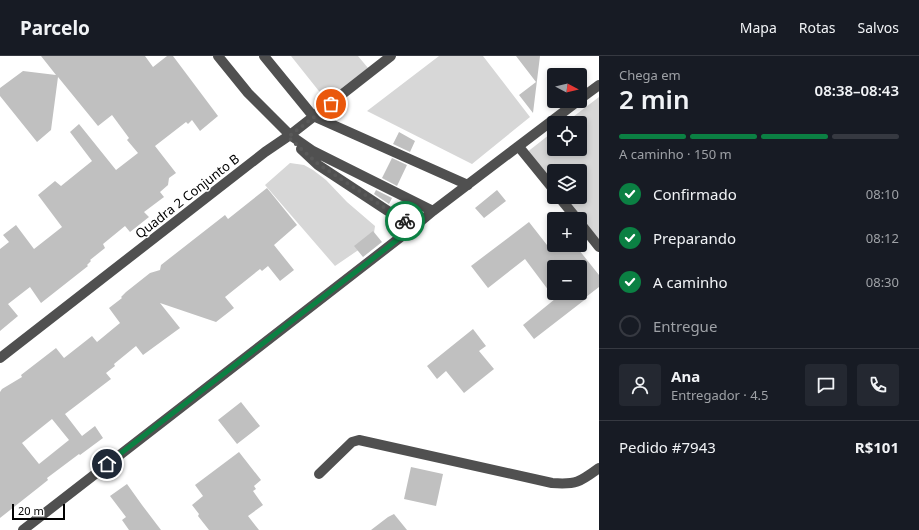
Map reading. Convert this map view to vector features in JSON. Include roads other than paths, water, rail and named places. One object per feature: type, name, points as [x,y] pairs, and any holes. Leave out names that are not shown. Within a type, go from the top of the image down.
[{"type":"street","points":[[218,56],[248,93],[318,164],[394,215],[415,226]]},
{"type":"street","points":[[264,56],[313,116],[468,185]]},
{"type":"street","name":"Quadra 2 Conjunto B","points":[[0,358],[391,56]]},
{"type":"street","points":[[587,94],[599,85]]},
{"type":"street","points":[[23,530],[433,211],[569,108]]},
{"type":"street","points":[[289,136],[313,151],[433,211]]},
{"type":"street","points":[[519,147],[547,181]]},
{"type":"street","points":[[565,204],[571,212]]},
{"type":"street","points":[[587,232],[599,247]]},
{"type":"street","points":[[319,474],[352,442],[359,440],[552,483],[568,484],[582,481],[599,468]]}]
